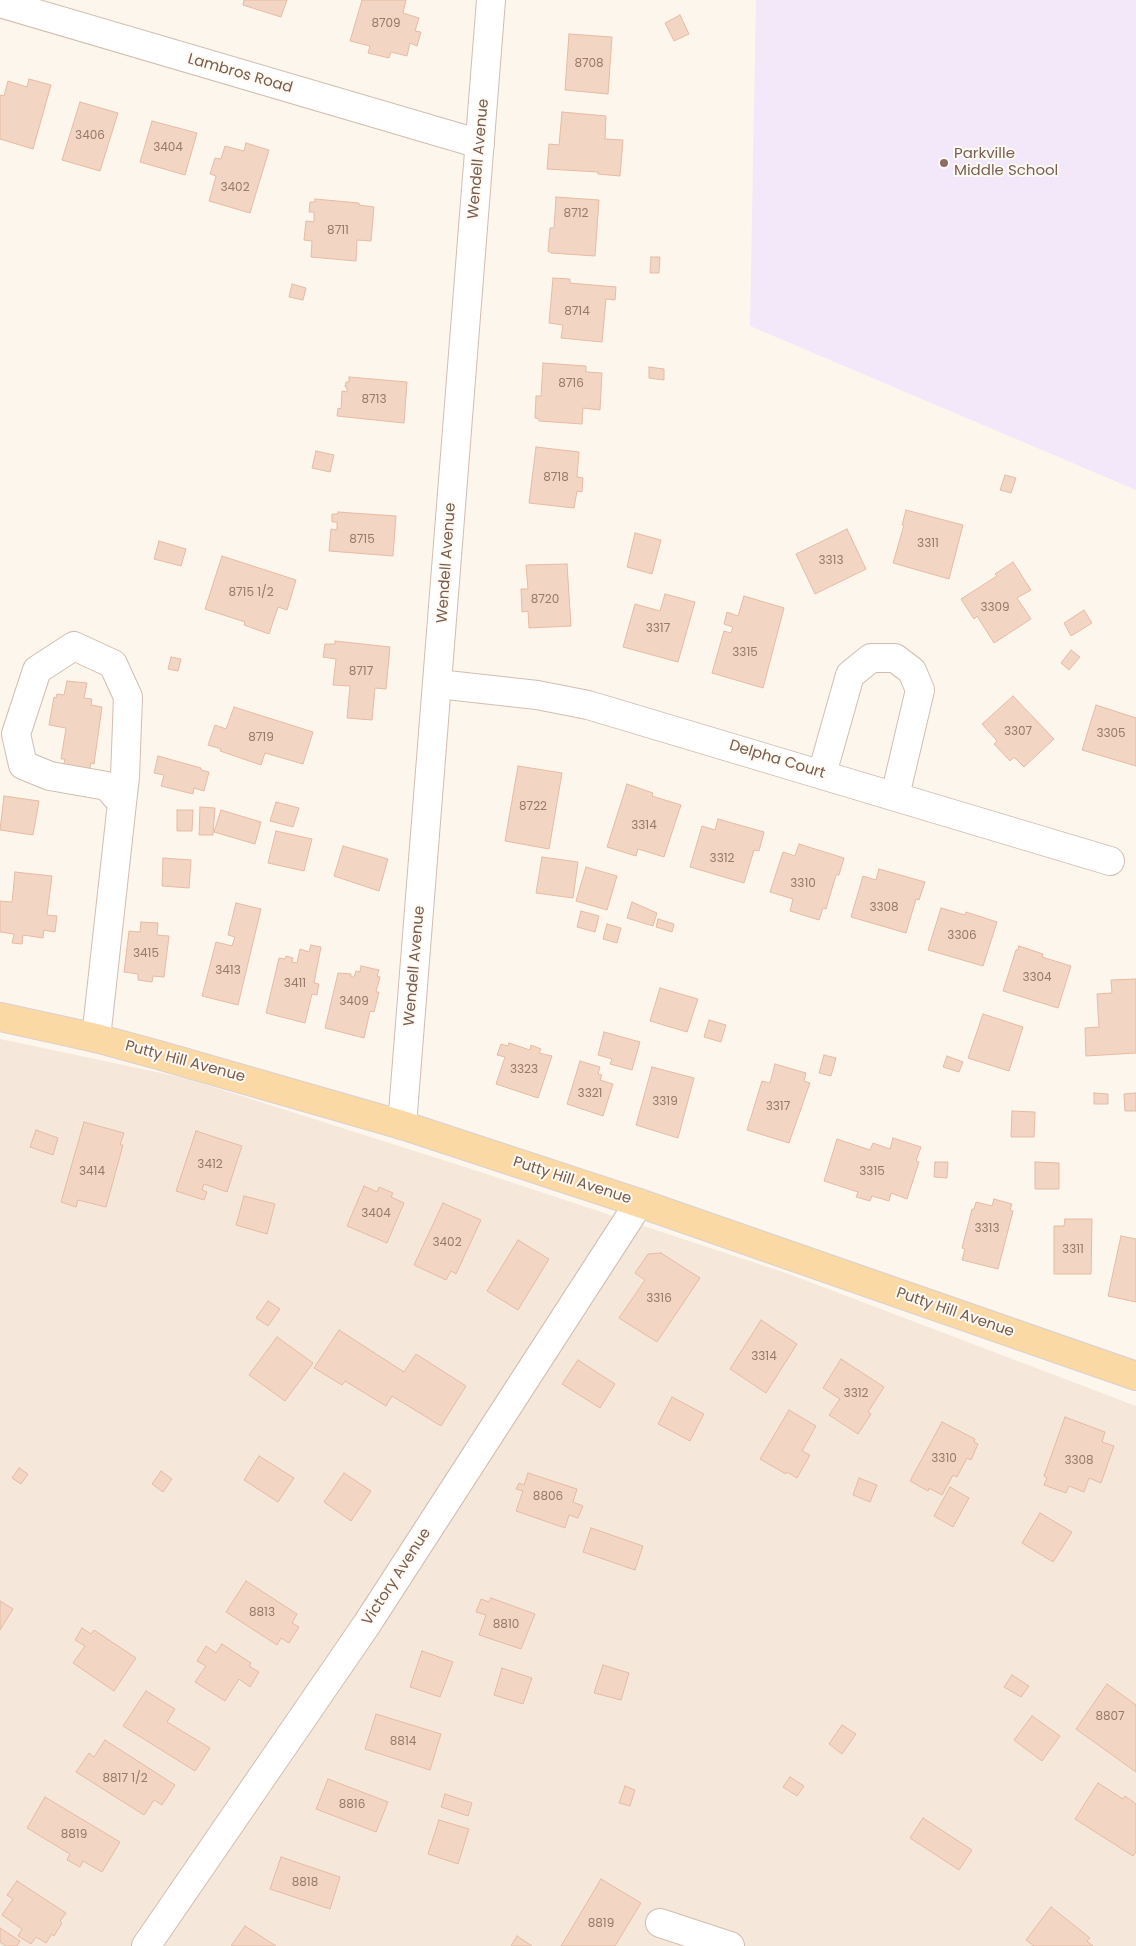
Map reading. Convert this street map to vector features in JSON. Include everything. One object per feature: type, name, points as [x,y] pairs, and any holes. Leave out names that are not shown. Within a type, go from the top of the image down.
[{"type":"main road","name":"Putty Hill Avenue","points":[[0,1017],[96,1038],[402,1125],[639,1203],[1136,1376]]},
{"type":"street","name":"Wendell Avenue","points":[[402,1125],[491,0]]},
{"type":"street","name":"Lambros Road","points":[[0,3],[480,144]]},
{"type":"street","points":[[96,1038],[122,803],[128,696],[113,664],[74,646],[38,670],[16,734],[24,765],[50,776],[107,786],[122,803]]},
{"type":"street","points":[[822,774],[850,675],[871,658],[895,658],[912,671],[920,690],[895,796]]},
{"type":"street","name":"Delpha Court","points":[[438,684],[537,695],[588,705],[1110,861]]},
{"type":"street","name":"Victory Avenue","points":[[146,1946],[367,1624],[639,1203]]},
{"type":"street","points":[[660,1923],[730,1946]]},
{"type":"shaded area","name":"Parkville Middle School","points":[[756,0],[1136,0],[1136,490],[750,326]]},
{"type":"shaded area","points":[[0,1039],[185,1078],[465,1167],[786,1273],[1136,1406],[1136,1946],[0,1946]]},
{"type":"building","points":[[244,0],[287,0],[281,17],[243,5]]},
{"type":"building","points":[[362,0],[406,0],[403,13],[419,18],[415,31],[421,32],[417,46],[410,43],[407,56],[391,52],[389,58],[368,53],[370,46],[350,41]]},
{"type":"building","points":[[680,15],[689,34],[674,41],[665,23]]},
{"type":"building","points":[[569,34],[612,37],[608,94],[565,90]]},
{"type":"building","points":[[29,79],[51,85],[33,149],[0,139],[0,95],[4,96],[8,81],[27,87]]},
{"type":"building","points":[[80,102],[118,113],[100,171],[62,160]]},
{"type":"building","points":[[562,112],[606,116],[605,139],[623,140],[620,176],[598,174],[598,172],[547,169],[549,144],[559,145]]},
{"type":"building","points":[[152,121],[197,133],[185,175],[140,162]]},
{"type":"building","points":[[246,143],[269,150],[250,213],[209,201],[216,176],[210,174],[215,158],[221,159],[225,146],[244,151]]},
{"type":"building","points":[[556,197],[599,200],[595,256],[551,253],[548,251],[550,228],[554,228]]},
{"type":"building","points":[[315,199],[359,203],[359,205],[374,207],[371,241],[357,240],[356,261],[311,257],[312,241],[304,240],[306,221],[314,222],[314,212],[309,212],[310,202],[315,202]]},
{"type":"building","points":[[651,257],[660,257],[659,273],[650,273]]},
{"type":"building","points":[[553,278],[570,279],[570,283],[616,287],[615,300],[606,299],[602,342],[561,338],[563,325],[549,323]]},
{"type":"building","points":[[292,284],[306,288],[303,300],[289,297]]},
{"type":"building","points":[[543,363],[586,366],[586,372],[602,373],[600,410],[583,408],[582,424],[539,421],[539,419],[535,418],[536,396],[541,396]]},
{"type":"building","points":[[649,367],[664,369],[664,380],[649,378]]},
{"type":"building","points":[[349,377],[407,382],[404,423],[337,416],[338,408],[341,409],[342,391],[347,392],[347,387],[345,387],[346,382],[349,382]]},
{"type":"building","points":[[536,447],[579,452],[577,477],[583,478],[582,492],[577,491],[574,508],[529,503]]},
{"type":"building","points":[[316,451],[334,455],[330,472],[312,468]]},
{"type":"building","points":[[1005,475],[1016,478],[1011,493],[1000,490]]},
{"type":"building","points":[[906,510],[963,525],[949,579],[893,563],[904,525],[902,525]]},
{"type":"building","points":[[338,512],[396,516],[393,556],[329,551],[331,529],[337,530],[337,522],[332,522],[332,514],[338,514]]},
{"type":"building","points":[[847,529],[866,569],[815,594],[796,554]]},
{"type":"building","points":[[635,533],[661,540],[652,574],[627,567]]},
{"type":"building","points":[[159,541],[186,549],[181,566],[154,559]]},
{"type":"building","points":[[222,556],[296,580],[287,610],[278,607],[269,634],[244,625],[245,622],[205,609]]},
{"type":"building","points":[[1013,562],[1031,590],[1017,598],[1031,619],[994,643],[977,616],[974,619],[961,599],[997,576],[995,574]]},
{"type":"building","points":[[567,564],[571,626],[529,628],[528,611],[522,612],[521,589],[528,589],[526,565]]},
{"type":"building","points":[[665,594],[695,602],[678,662],[623,647],[635,604],[660,611]]},
{"type":"building","points":[[744,596],[784,608],[763,688],[712,673],[724,631],[731,633],[733,627],[724,624],[727,612],[738,616]]},
{"type":"building","points":[[1084,610],[1092,623],[1071,636],[1064,623]]},
{"type":"building","points":[[335,641],[390,647],[386,689],[375,688],[372,720],[347,718],[350,686],[333,685],[336,659],[323,657],[325,644],[335,644]]},
{"type":"building","points":[[1071,650],[1080,657],[1069,670],[1061,663]]},
{"type":"building","points":[[171,657],[181,659],[178,671],[168,669]]},
{"type":"building","points":[[67,681],[87,683],[84,698],[92,699],[91,705],[102,707],[94,764],[91,763],[89,772],[63,768],[65,759],[61,759],[66,728],[49,725],[54,697],[56,698],[57,694],[64,695]]},
{"type":"building","points":[[1013,696],[1054,739],[1024,767],[1014,757],[1010,761],[994,744],[997,741],[982,724]]},
{"type":"building","points":[[1096,705],[1136,718],[1136,766],[1082,750]]},
{"type":"building","points":[[234,707],[313,732],[303,764],[265,753],[261,765],[208,745],[215,725],[226,729]]},
{"type":"building","points":[[158,756],[209,772],[204,791],[194,788],[193,794],[161,786],[164,775],[154,773]]},
{"type":"building","points":[[518,766],[562,773],[549,849],[505,841]]},
{"type":"building","points":[[627,784],[653,793],[652,796],[681,805],[664,857],[638,849],[636,856],[607,847]]},
{"type":"building","points":[[4,796],[39,801],[33,835],[0,830]]},
{"type":"building","points":[[276,802],[299,808],[293,827],[270,821]]},
{"type":"building","points":[[200,807],[215,808],[213,835],[199,835]]},
{"type":"building","points":[[177,810],[193,810],[192,831],[177,831]]},
{"type":"building","points":[[221,810],[261,822],[255,844],[214,832]]},
{"type":"building","points":[[718,819],[764,832],[759,851],[754,850],[744,883],[690,867],[702,826],[715,830]]},
{"type":"building","points":[[276,831],[312,839],[304,871],[268,863]]},
{"type":"building","points":[[799,844],[844,858],[839,875],[836,875],[826,909],[823,908],[819,920],[790,911],[793,899],[770,892],[783,852],[795,856]]},
{"type":"building","points":[[343,846],[388,859],[379,891],[334,876]]},
{"type":"building","points":[[542,857],[578,862],[573,898],[536,893]]},
{"type":"building","points":[[163,858],[191,860],[189,888],[162,886]]},
{"type":"building","points":[[586,867],[617,876],[607,910],[576,901]]},
{"type":"building","points":[[879,869],[925,882],[919,900],[916,899],[906,933],[851,917],[863,876],[876,880]]},
{"type":"building","points":[[15,872],[52,876],[47,915],[57,916],[55,932],[44,930],[43,938],[23,935],[22,944],[12,943],[14,934],[0,932],[0,901],[12,902]]},
{"type":"building","points":[[632,902],[657,913],[653,926],[627,918]]},
{"type":"building","points":[[236,903],[261,909],[238,1005],[202,996],[216,942],[232,946],[235,937],[228,935]]},
{"type":"building","points":[[941,908],[965,915],[966,912],[997,922],[983,966],[928,950]]},
{"type":"building","points":[[581,911],[599,916],[595,932],[577,927]]},
{"type":"building","points":[[658,919],[674,924],[672,932],[656,927]]},
{"type":"building","points":[[141,922],[158,923],[157,935],[169,936],[164,977],[153,976],[152,982],[138,980],[138,974],[124,972],[129,931],[140,932]]},
{"type":"building","points":[[607,924],[621,928],[617,943],[603,939]]},
{"type":"building","points":[[311,945],[321,947],[314,983],[319,984],[317,995],[312,994],[305,1023],[266,1013],[279,958],[285,959],[286,956],[293,958],[292,962],[297,963],[300,949],[309,952]]},
{"type":"building","points":[[1019,946],[1043,954],[1042,957],[1071,966],[1058,1008],[1003,991]]},
{"type":"building","points":[[361,966],[379,970],[377,976],[380,977],[376,992],[379,992],[374,1012],[370,1011],[364,1038],[325,1028],[338,973],[351,974],[351,977],[354,977],[356,971],[360,972]]},
{"type":"building","points":[[1136,979],[1136,1053],[1086,1056],[1085,1028],[1099,1027],[1097,994],[1112,993],[1111,980]]},
{"type":"building","points":[[660,988],[698,999],[687,1032],[650,1021]]},
{"type":"building","points":[[983,1014],[1023,1027],[1009,1071],[968,1058]]},
{"type":"building","points":[[709,1020],[726,1025],[721,1042],[704,1037]]},
{"type":"building","points":[[604,1032],[640,1042],[632,1070],[610,1064],[612,1059],[598,1055]]},
{"type":"building","points":[[509,1043],[530,1050],[531,1045],[541,1049],[539,1053],[552,1056],[538,1098],[496,1084],[505,1057],[497,1055],[501,1044],[508,1046]]},
{"type":"building","points":[[824,1055],[836,1058],[831,1076],[819,1073]]},
{"type":"building","points":[[947,1056],[963,1062],[959,1072],[943,1067]]},
{"type":"building","points":[[580,1061],[600,1067],[598,1074],[602,1075],[600,1080],[613,1084],[603,1116],[567,1104]]},
{"type":"building","points":[[775,1064],[806,1073],[804,1081],[810,1083],[789,1143],[747,1130],[762,1081],[770,1083]]},
{"type":"building","points":[[652,1067],[694,1078],[678,1138],[636,1125]]},
{"type":"building","points":[[1094,1093],[1108,1094],[1108,1104],[1094,1104]]},
{"type":"building","points":[[1136,1093],[1136,1111],[1125,1111],[1124,1094]]},
{"type":"building","points":[[1012,1111],[1035,1112],[1034,1137],[1011,1137]]},
{"type":"building","points":[[84,1122],[124,1133],[120,1145],[123,1145],[106,1207],[78,1200],[76,1207],[61,1202]]},
{"type":"building","points":[[36,1130],[58,1138],[53,1155],[30,1147]]},
{"type":"building","points":[[196,1131],[242,1146],[227,1192],[204,1184],[202,1190],[207,1192],[204,1200],[176,1191]]},
{"type":"building","points":[[893,1138],[921,1147],[916,1161],[919,1162],[907,1199],[891,1193],[889,1201],[872,1196],[870,1201],[856,1197],[858,1192],[824,1181],[837,1139],[870,1150],[873,1143],[890,1149]]},
{"type":"building","points":[[935,1162],[948,1162],[947,1178],[934,1177]]},
{"type":"building","points":[[1035,1162],[1059,1163],[1059,1189],[1035,1189]]},
{"type":"building","points":[[364,1186],[377,1192],[379,1187],[393,1193],[391,1197],[404,1203],[387,1243],[347,1226]]},
{"type":"building","points":[[244,1196],[275,1204],[267,1234],[236,1225]]},
{"type":"building","points":[[994,1199],[1012,1204],[1010,1210],[1013,1211],[998,1269],[962,1260],[965,1249],[962,1248],[972,1209],[974,1209],[976,1202],[992,1206]]},
{"type":"building","points":[[443,1203],[481,1220],[456,1274],[451,1271],[446,1280],[414,1265]]},
{"type":"building","points":[[1065,1219],[1092,1219],[1091,1274],[1054,1274],[1054,1226],[1064,1226]]},
{"type":"building","points":[[1121,1236],[1136,1239],[1136,1302],[1108,1296]]},
{"type":"building","points":[[518,1240],[549,1259],[518,1310],[487,1291]]},
{"type":"building","points":[[661,1253],[700,1278],[657,1342],[619,1318],[645,1280],[635,1273],[648,1254]]},
{"type":"building","points":[[268,1301],[280,1309],[268,1326],[256,1318]]},
{"type":"building","points":[[761,1320],[797,1344],[766,1393],[730,1369]]},
{"type":"building","points":[[339,1330],[404,1372],[416,1354],[466,1386],[441,1426],[392,1396],[386,1406],[345,1381],[342,1385],[314,1368]]},
{"type":"building","points":[[277,1337],[313,1363],[285,1401],[249,1375]]},
{"type":"building","points":[[841,1359],[884,1387],[868,1412],[871,1414],[858,1434],[829,1415],[840,1399],[823,1388]]},
{"type":"building","points":[[578,1360],[615,1384],[600,1408],[562,1384]]},
{"type":"building","points":[[672,1397],[704,1414],[690,1441],[658,1424]]},
{"type":"building","points":[[789,1410],[816,1426],[802,1451],[810,1455],[797,1478],[760,1459]]},
{"type":"building","points":[[1065,1417],[1105,1432],[1102,1442],[1114,1446],[1101,1483],[1089,1478],[1084,1492],[1069,1486],[1066,1493],[1044,1485],[1047,1478],[1044,1476]]},
{"type":"building","points":[[942,1422],[975,1439],[974,1442],[978,1444],[971,1460],[967,1458],[957,1477],[953,1475],[942,1495],[929,1488],[928,1491],[910,1481]]},
{"type":"building","points":[[259,1456],[294,1478],[278,1502],[244,1480]]},
{"type":"building","points":[[19,1468],[28,1474],[21,1484],[12,1478]]},
{"type":"building","points":[[161,1471],[172,1479],[163,1492],[152,1484]]},
{"type":"building","points":[[344,1473],[371,1491],[351,1521],[324,1502]]},
{"type":"building","points":[[528,1473],[577,1489],[573,1502],[583,1506],[578,1518],[569,1515],[565,1528],[516,1511],[523,1491],[516,1489],[519,1483],[524,1485]]},
{"type":"building","points":[[859,1478],[877,1485],[870,1502],[853,1495]]},
{"type":"building","points":[[950,1487],[969,1498],[953,1527],[934,1516]]},
{"type":"building","points":[[1040,1513],[1072,1532],[1053,1562],[1022,1543]]},
{"type":"building","points":[[591,1528],[643,1546],[635,1570],[583,1552]]},
{"type":"building","points":[[246,1581],[297,1614],[292,1623],[299,1627],[289,1643],[281,1638],[277,1645],[226,1612]]},
{"type":"building","points":[[491,1598],[535,1614],[521,1649],[479,1635],[486,1615],[476,1612],[481,1599],[489,1602]]},
{"type":"building","points":[[0,1601],[13,1609],[0,1630]]},
{"type":"building","points":[[82,1628],[91,1634],[94,1630],[136,1658],[114,1691],[73,1663],[85,1646],[75,1640]]},
{"type":"building","points":[[222,1644],[251,1663],[249,1666],[259,1672],[250,1687],[239,1679],[225,1701],[195,1682],[206,1666],[197,1661],[206,1646],[216,1653]]},
{"type":"building","points":[[422,1651],[453,1662],[440,1697],[410,1687]]},
{"type":"building","points":[[603,1665],[629,1673],[621,1700],[594,1693]]},
{"type":"building","points":[[502,1668],[532,1678],[523,1704],[494,1695]]},
{"type":"building","points":[[1012,1675],[1029,1686],[1021,1697],[1004,1687]]},
{"type":"building","points":[[1107,1684],[1136,1705],[1136,1772],[1076,1729]]},
{"type":"building","points":[[146,1691],[175,1709],[167,1722],[210,1748],[195,1771],[123,1726]]},
{"type":"building","points":[[376,1714],[441,1734],[430,1770],[365,1749]]},
{"type":"building","points":[[1032,1716],[1060,1736],[1042,1761],[1014,1740]]},
{"type":"building","points":[[842,1725],[856,1734],[842,1754],[829,1744]]},
{"type":"building","points":[[105,1740],[175,1785],[162,1805],[154,1800],[144,1815],[76,1772],[89,1753],[94,1757]]},
{"type":"building","points":[[790,1777],[804,1786],[797,1796],[783,1787]]},
{"type":"building","points":[[328,1779],[388,1802],[376,1832],[316,1809]]},
{"type":"building","points":[[1098,1783],[1123,1799],[1125,1796],[1136,1804],[1136,1852],[1133,1856],[1075,1819]]},
{"type":"building","points":[[625,1786],[635,1790],[630,1806],[619,1803]]},
{"type":"building","points":[[445,1794],[472,1803],[468,1816],[441,1807]]},
{"type":"building","points":[[45,1797],[120,1842],[102,1872],[83,1861],[80,1867],[67,1860],[70,1854],[27,1828]]},
{"type":"building","points":[[923,1818],[972,1850],[959,1870],[910,1838]]},
{"type":"building","points":[[439,1820],[469,1829],[458,1864],[428,1854]]},
{"type":"building","points":[[281,1857],[340,1877],[330,1909],[270,1889]]},
{"type":"building","points":[[601,1879],[641,1903],[615,1946],[561,1946]]},
{"type":"building","points":[[17,1881],[66,1913],[60,1921],[62,1923],[54,1936],[52,1934],[46,1943],[36,1937],[31,1944],[18,1936],[22,1929],[2,1915],[13,1899],[7,1895]]},
{"type":"building","points":[[1051,1907],[1090,1938],[1087,1941],[1093,1946],[1034,1946],[1026,1940]]},
{"type":"building","points":[[245,1926],[276,1946],[231,1946]]},
{"type":"building","points":[[0,1928],[20,1941],[17,1946],[6,1946],[0,1942]]},
{"type":"building","points":[[517,1936],[532,1946],[511,1946]]},
{"type":"place","name":"Parkville Middle School","points":[[944,163]]}]
